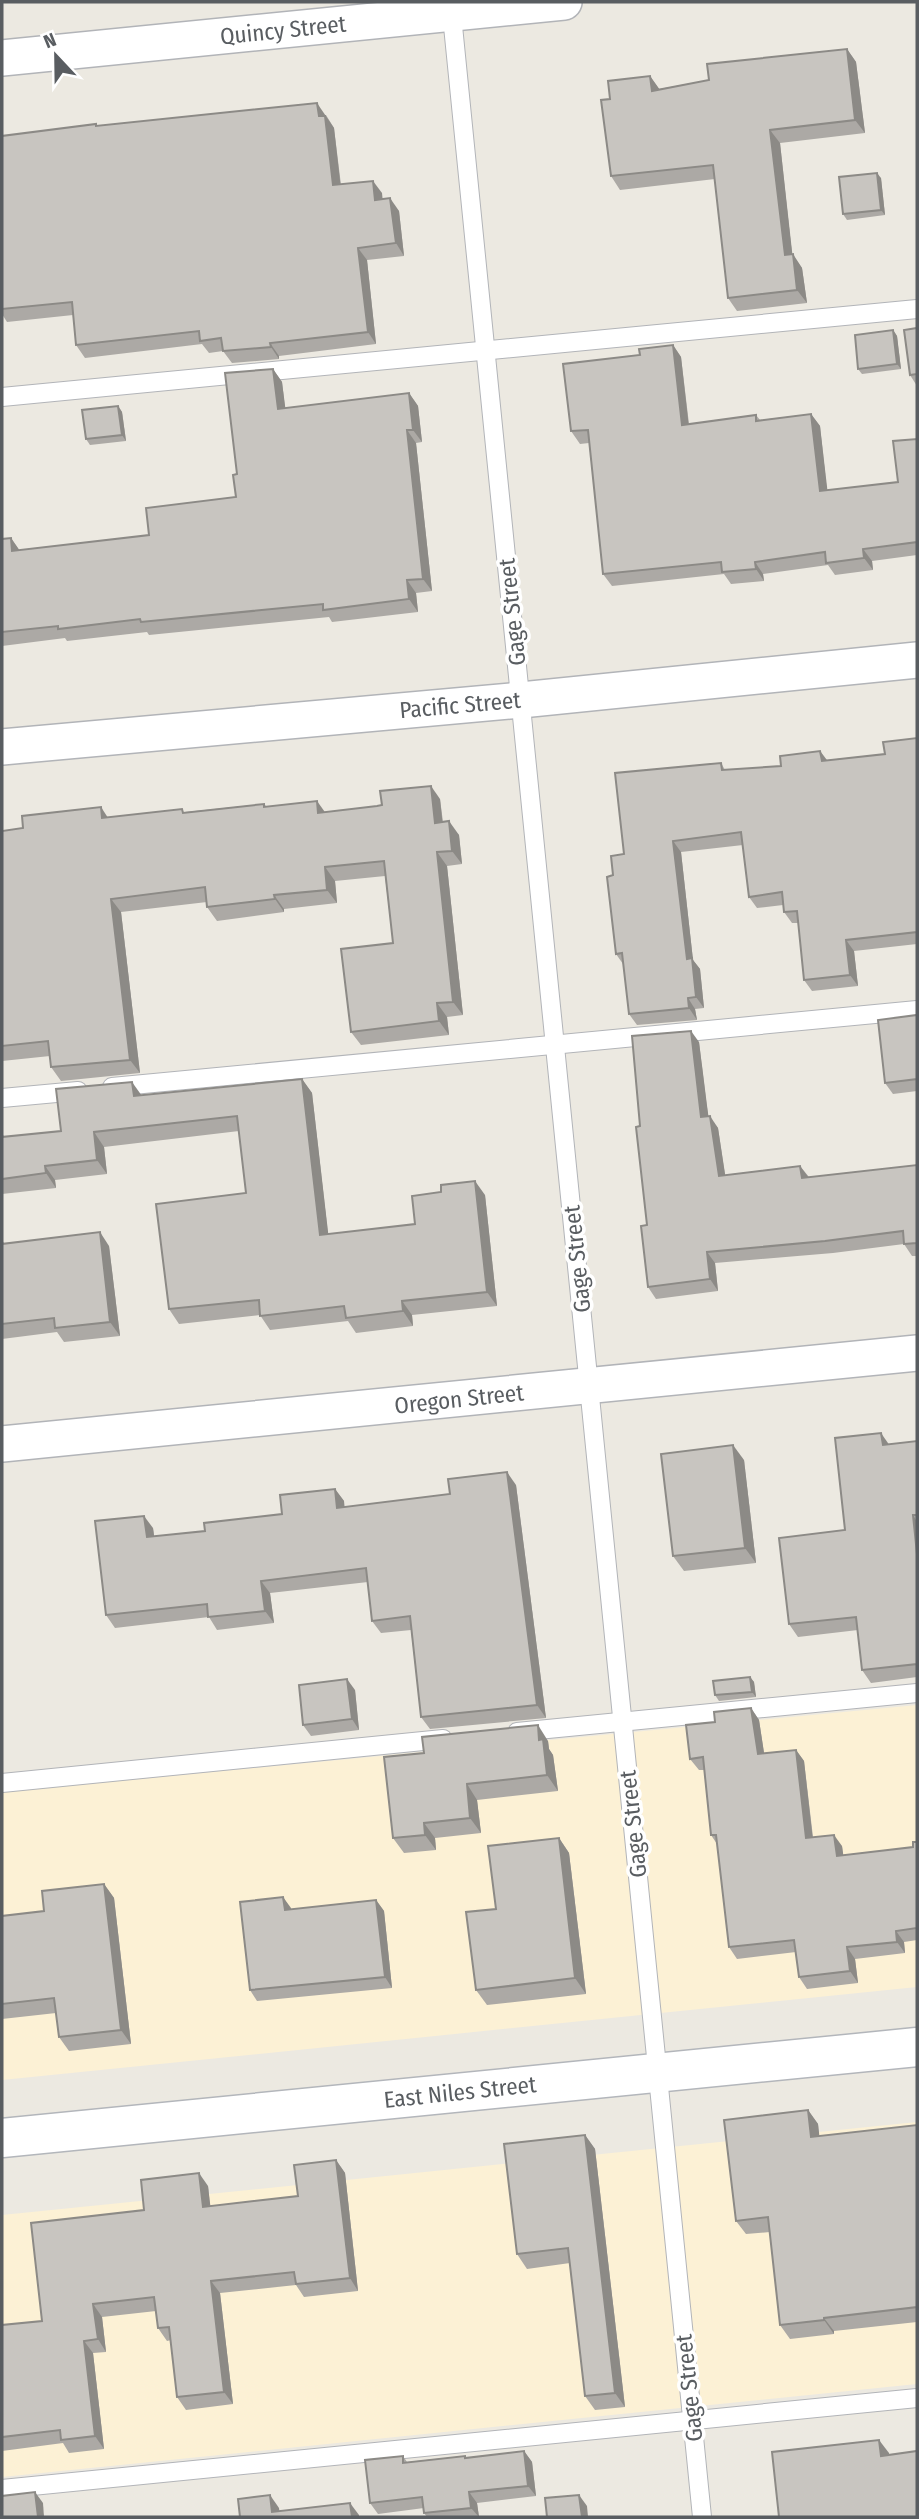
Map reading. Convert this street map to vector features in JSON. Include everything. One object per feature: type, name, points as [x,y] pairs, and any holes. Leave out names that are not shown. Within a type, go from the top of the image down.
[{"type":"main road","name":"East Niles Street","points":[[2,2138],[917,2047]]},
{"type":"street","name":"Quincy Street","points":[[2,58],[452,7],[564,2]]},
{"type":"street","name":"Pacific Street","points":[[2,747],[521,700],[917,660]]},
{"type":"street","name":"Oregon Street","points":[[2,1444],[917,1353]]},
{"type":"lane","name":"Gage Street","points":[[452,7],[702,2517]]},
{"type":"lane","points":[[2,397],[917,309]]},
{"type":"lane","points":[[2,1098],[917,1010]]},
{"type":"lane","points":[[498,1734],[917,1693]]},
{"type":"lane","points":[[2,1783],[457,1738]]},
{"type":"lane","points":[[2,2489],[917,2398]]},
{"type":"shaded area","points":[[917,1705],[917,1987],[2,2080],[2,1792]]},
{"type":"shaded area","points":[[917,2122],[917,2384],[2,2477],[2,2215]]},
{"type":"building","points":[[847,49],[855,120],[770,130],[785,255],[793,254],[797,290],[728,298],[713,165],[611,176],[601,100],[610,99],[608,81],[650,76],[652,91],[709,80],[707,64]]},
{"type":"building","points":[[317,103],[319,116],[325,116],[333,185],[373,181],[375,200],[390,198],[396,243],[358,248],[368,332],[270,343],[271,347],[223,351],[221,338],[200,341],[199,331],[76,345],[72,302],[2,309],[2,136],[96,124]]},
{"type":"building","points":[[877,173],[881,210],[843,214],[839,177]]},
{"type":"building","points":[[917,328],[917,374],[910,375],[904,330]]},
{"type":"building","points":[[893,330],[897,364],[858,369],[855,335]]},
{"type":"building","points":[[673,345],[682,425],[756,415],[756,421],[811,414],[820,491],[898,482],[893,441],[917,439],[917,542],[863,549],[864,558],[826,563],[825,552],[755,562],[756,569],[722,572],[721,562],[603,574],[588,430],[571,431],[563,364],[640,355],[639,349]]},
{"type":"building","points":[[273,369],[278,409],[409,393],[413,430],[407,430],[423,579],[407,580],[409,599],[323,610],[323,604],[141,622],[140,619],[58,629],[58,626],[2,632],[2,539],[11,538],[12,551],[149,535],[146,508],[236,497],[233,475],[237,474],[225,373]]},
{"type":"building","points":[[118,406],[122,435],[86,439],[82,410]]},
{"type":"building","points":[[917,738],[917,932],[846,940],[850,975],[804,980],[797,911],[784,912],[782,892],[749,897],[741,832],[673,841],[687,959],[692,958],[696,997],[688,998],[689,1008],[629,1014],[622,953],[616,954],[607,877],[613,875],[611,856],[624,854],[615,773],[721,763],[722,770],[781,766],[780,756],[820,751],[822,761],[885,754],[883,742]]},
{"type":"building","points":[[431,786],[435,823],[449,821],[452,851],[437,852],[453,1002],[437,1003],[439,1021],[351,1032],[341,949],[393,943],[384,861],[325,867],[327,890],[274,895],[275,899],[207,907],[205,887],[111,899],[130,1060],[51,1067],[48,1041],[2,1046],[2,831],[23,828],[22,816],[101,807],[102,818],[182,809],[183,813],[317,801],[318,813],[382,805],[380,791]]},
{"type":"building","points":[[917,1015],[917,1079],[885,1083],[878,1020]]},
{"type":"building","points":[[691,1031],[701,1117],[710,1116],[719,1176],[800,1166],[802,1178],[917,1165],[917,1243],[904,1244],[903,1231],[707,1252],[710,1279],[648,1287],[641,1226],[647,1225],[636,1127],[640,1126],[632,1036]]},
{"type":"building","points":[[302,1079],[320,1235],[415,1224],[412,1196],[441,1192],[441,1185],[475,1181],[487,1292],[402,1301],[403,1311],[346,1318],[344,1306],[260,1316],[259,1300],[169,1309],[156,1204],[246,1193],[237,1116],[94,1132],[97,1160],[45,1166],[46,1173],[2,1179],[2,1137],[61,1131],[56,1089],[132,1082],[134,1096]]},
{"type":"building","points":[[100,1232],[110,1322],[55,1328],[54,1318],[2,1324],[2,1244]]},
{"type":"building","points":[[881,1433],[883,1445],[917,1441],[917,1515],[913,1515],[917,1554],[917,1664],[862,1670],[856,1617],[789,1624],[779,1538],[845,1530],[835,1438]]},
{"type":"building","points":[[733,1445],[745,1548],[673,1556],[661,1454]]},
{"type":"building","points":[[507,1472],[537,1705],[421,1717],[410,1616],[372,1621],[366,1568],[261,1581],[265,1611],[208,1617],[207,1604],[106,1615],[95,1521],[144,1516],[147,1537],[205,1531],[204,1523],[282,1514],[280,1495],[335,1489],[337,1508],[450,1494],[448,1479]]},
{"type":"building","points":[[750,1677],[752,1692],[715,1695],[713,1681]]},
{"type":"building","points":[[347,1679],[352,1719],[303,1725],[299,1685]]},
{"type":"building","points":[[751,1708],[758,1754],[796,1750],[806,1838],[834,1835],[837,1856],[913,1847],[913,1842],[917,1842],[917,1928],[896,1931],[897,1942],[847,1947],[850,1971],[799,1977],[794,1940],[729,1947],[716,1835],[711,1835],[703,1757],[690,1759],[686,1725],[715,1722],[714,1712]]},
{"type":"building","points":[[538,1725],[539,1740],[543,1739],[547,1775],[467,1784],[470,1818],[424,1823],[425,1835],[393,1838],[384,1757],[424,1753],[422,1737]]},
{"type":"building","points":[[559,1838],[575,1978],[476,1990],[466,1912],[496,1909],[488,1846]]},
{"type":"building","points":[[104,1884],[121,2030],[59,2037],[54,1998],[2,2004],[2,1916],[44,1911],[42,1891]]},
{"type":"building","points":[[283,1897],[285,1910],[376,1900],[385,1977],[250,1990],[240,1902]]},
{"type":"building","points":[[808,2110],[811,2137],[917,2125],[917,2307],[780,2325],[768,2217],[736,2221],[724,2120]]},
{"type":"building","points":[[585,2135],[615,2393],[585,2396],[568,2248],[517,2254],[504,2144]]},
{"type":"building","points":[[336,2160],[350,2278],[296,2284],[294,2272],[211,2281],[224,2392],[177,2397],[169,2327],[158,2328],[154,2297],[93,2304],[98,2339],[84,2341],[95,2436],[61,2440],[60,2430],[2,2437],[2,2325],[42,2321],[31,2223],[144,2210],[141,2180],[199,2173],[203,2207],[298,2196],[294,2165]]},
{"type":"building","points":[[879,2440],[881,2456],[917,2451],[917,2517],[779,2517],[772,2452]]},
{"type":"building","points":[[524,2451],[528,2486],[469,2492],[471,2508],[424,2513],[422,2497],[370,2503],[365,2460],[403,2456],[403,2463]]},
{"type":"building","points":[[35,2492],[38,2517],[2,2517],[2,2496]]},
{"type":"building","points":[[270,2495],[272,2512],[350,2503],[352,2517],[240,2517],[238,2499]]},
{"type":"building","points":[[579,2495],[582,2517],[547,2517],[545,2498]]}]
